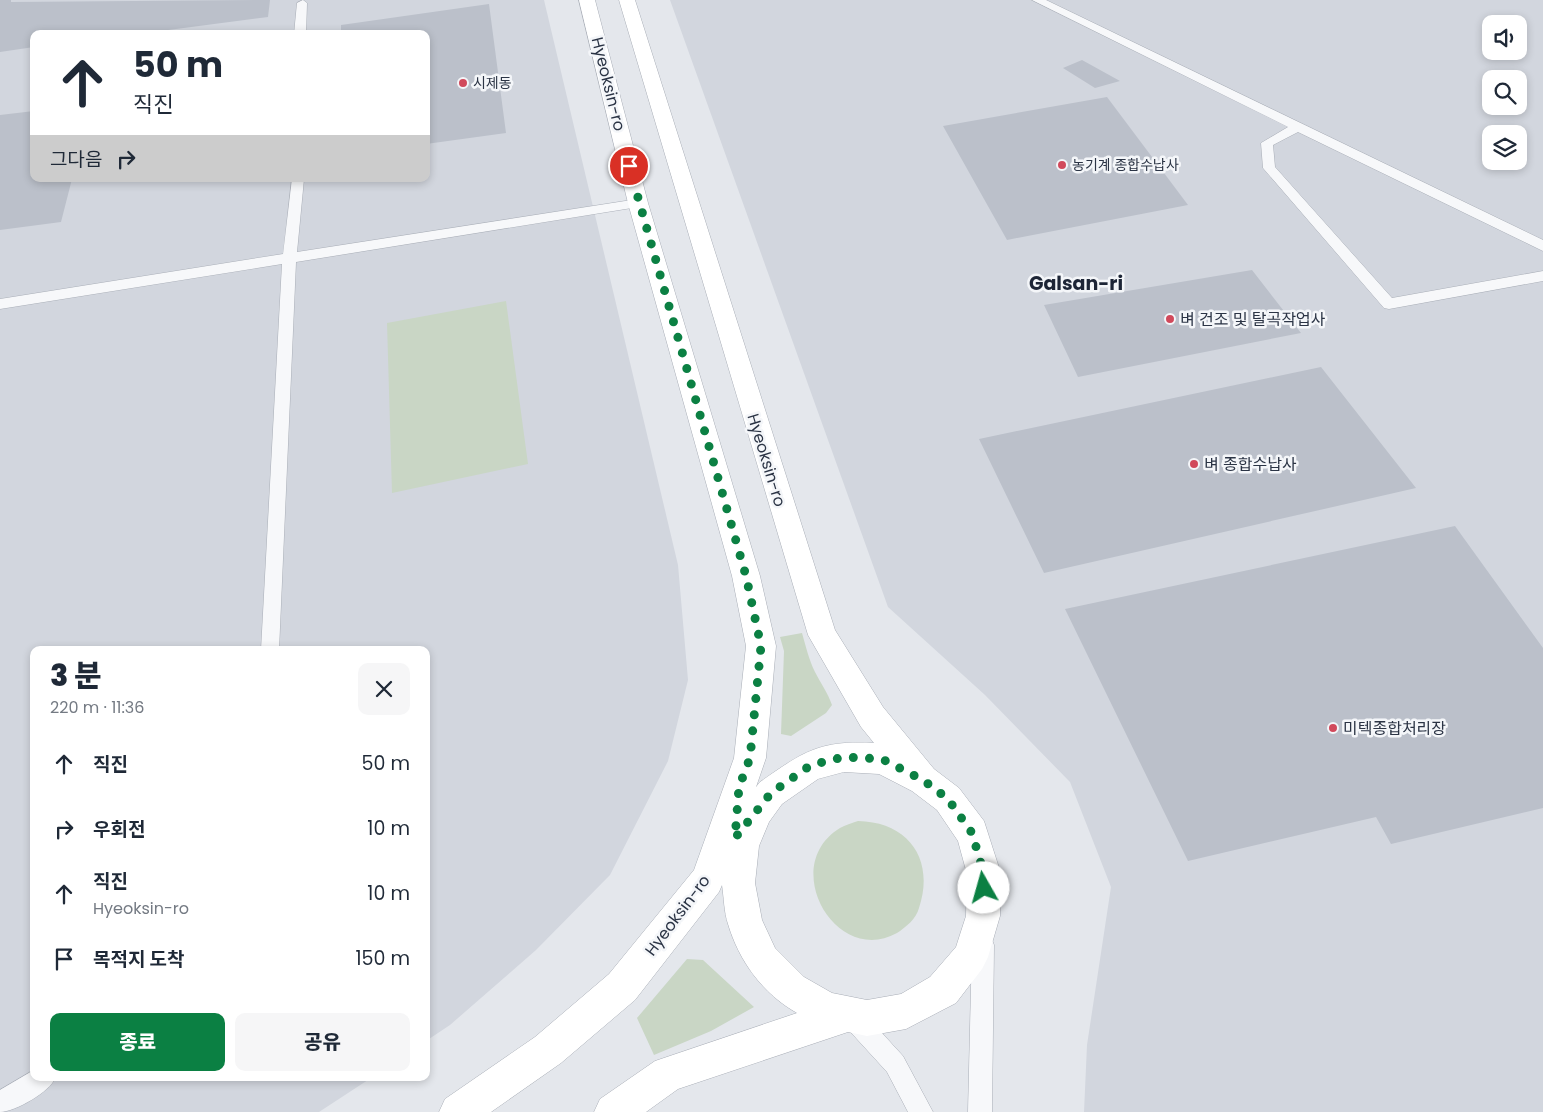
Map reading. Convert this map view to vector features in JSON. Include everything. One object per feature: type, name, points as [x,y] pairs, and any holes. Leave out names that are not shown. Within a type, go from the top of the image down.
[{"type":"main road","name":"Hyeoksin-ro","points":[[458,1112],[548,1050],[622,987],[722,881],[749,799],[750,758],[761,646],[746,576],[638,203],[587,0]]},
{"type":"main road","name":"Hyeoksin-ro","points":[[627,0],[822,635],[872,718],[923,780]]},
{"type":"main road","name":"Hyeoksin-ro","points":[[722,881],[763,960],[791,990],[827,1010],[867,1018],[906,1011],[943,990],[970,957],[983,916],[984,874],[972,833],[948,799],[923,780],[882,759],[844,757],[811,765],[771,793],[749,799]]},
{"type":"main road","points":[[722,881],[749,799]]},
{"type":"main road","name":"Hyeoksin-ro","points":[[613,1112],[668,1074],[850,1014]]},
{"type":"lane","points":[[1037,0],[1543,246]]},
{"type":"lane","points":[[300,30],[302,3]]},
{"type":"lane","points":[[1298,127],[1267,143],[1269,168],[1389,304],[1543,276]]},
{"type":"lane","points":[[270,646],[290,259],[298,182]]},
{"type":"lane","points":[[0,304],[638,203]]},
{"type":"lane","points":[[980,1112],[983,916]]},
{"type":"lane","points":[[850,1014],[895,1064],[921,1112]]},
{"type":"lane","points":[[0,1104],[38,1081]]},
{"type":"shaded area","points":[[0,0],[544,0],[678,565],[688,680],[668,761],[610,875],[536,950],[450,1025],[430,1038],[430,646],[30,646],[30,1081],[366,1081],[319,1112],[0,1112]]},
{"type":"shaded area","points":[[670,0],[1543,0],[1543,1112],[1084,1112],[1087,1045],[1111,887],[1070,782],[985,695],[888,607]]},
{"type":"green space","points":[[506,301],[528,464],[392,493],[387,323]]},
{"type":"green space","points":[[802,633],[813,667],[832,705],[826,713],[791,736],[781,734],[784,651],[780,637]]},
{"type":"green space","points":[[858,821],[876,823],[891,828],[904,836],[914,847],[920,860],[923,874],[923,891],[918,912],[913,919],[897,933],[874,940],[854,936],[836,925],[822,908],[815,887],[814,865],[822,845],[840,828]]},
{"type":"green space","points":[[687,959],[703,960],[754,1007],[711,1031],[654,1055],[637,1018]]},
{"type":"building","points":[[0,0],[11,0],[11,2],[270,0],[268,17],[169,30],[30,30],[30,48],[0,52]]},
{"type":"building","name":"시제동","points":[[489,4],[506,133],[430,143],[430,30],[341,30],[341,25]]},
{"type":"building","points":[[1082,60],[1120,81],[1095,88],[1063,68]]},
{"type":"building","name":"농기계 종합수납사","points":[[1107,97],[1188,205],[1007,240],[943,126]]},
{"type":"building","points":[[30,111],[30,182],[71,182],[61,222],[0,230],[0,115]]},
{"type":"building","name":"벼 건조 및 탈곡작업사","points":[[1252,270],[1301,333],[1078,377],[1044,305]]},
{"type":"building","name":"벼 종합수납사","points":[[1321,367],[1416,488],[1044,573],[979,439]]},
{"type":"building","name":"미텍종합처리장","points":[[1455,526],[1543,648],[1543,808],[1391,844],[1376,817],[1188,861],[1065,609]]},
{"type":"place","name":"시제동","points":[[463,83]]},
{"type":"place","name":"농기계 종합수납사","points":[[1062,165]]},
{"type":"place","name":"벼 건조 및 탈곡작업사","points":[[1170,319]]},
{"type":"place","name":"벼 종합수납사","points":[[1194,464]]},
{"type":"place","name":"미텍종합처리장","points":[[1333,728]]},
{"type":"district","name":"Galsan-ri","points":[[1076,283]]},
{"type":"route","points":[[629,166],[746,576],[761,646],[750,758],[739,787],[735,838],[771,793],[811,765],[844,757],[882,759],[923,780],[948,799],[972,833],[984,874],[984,888]]}]
